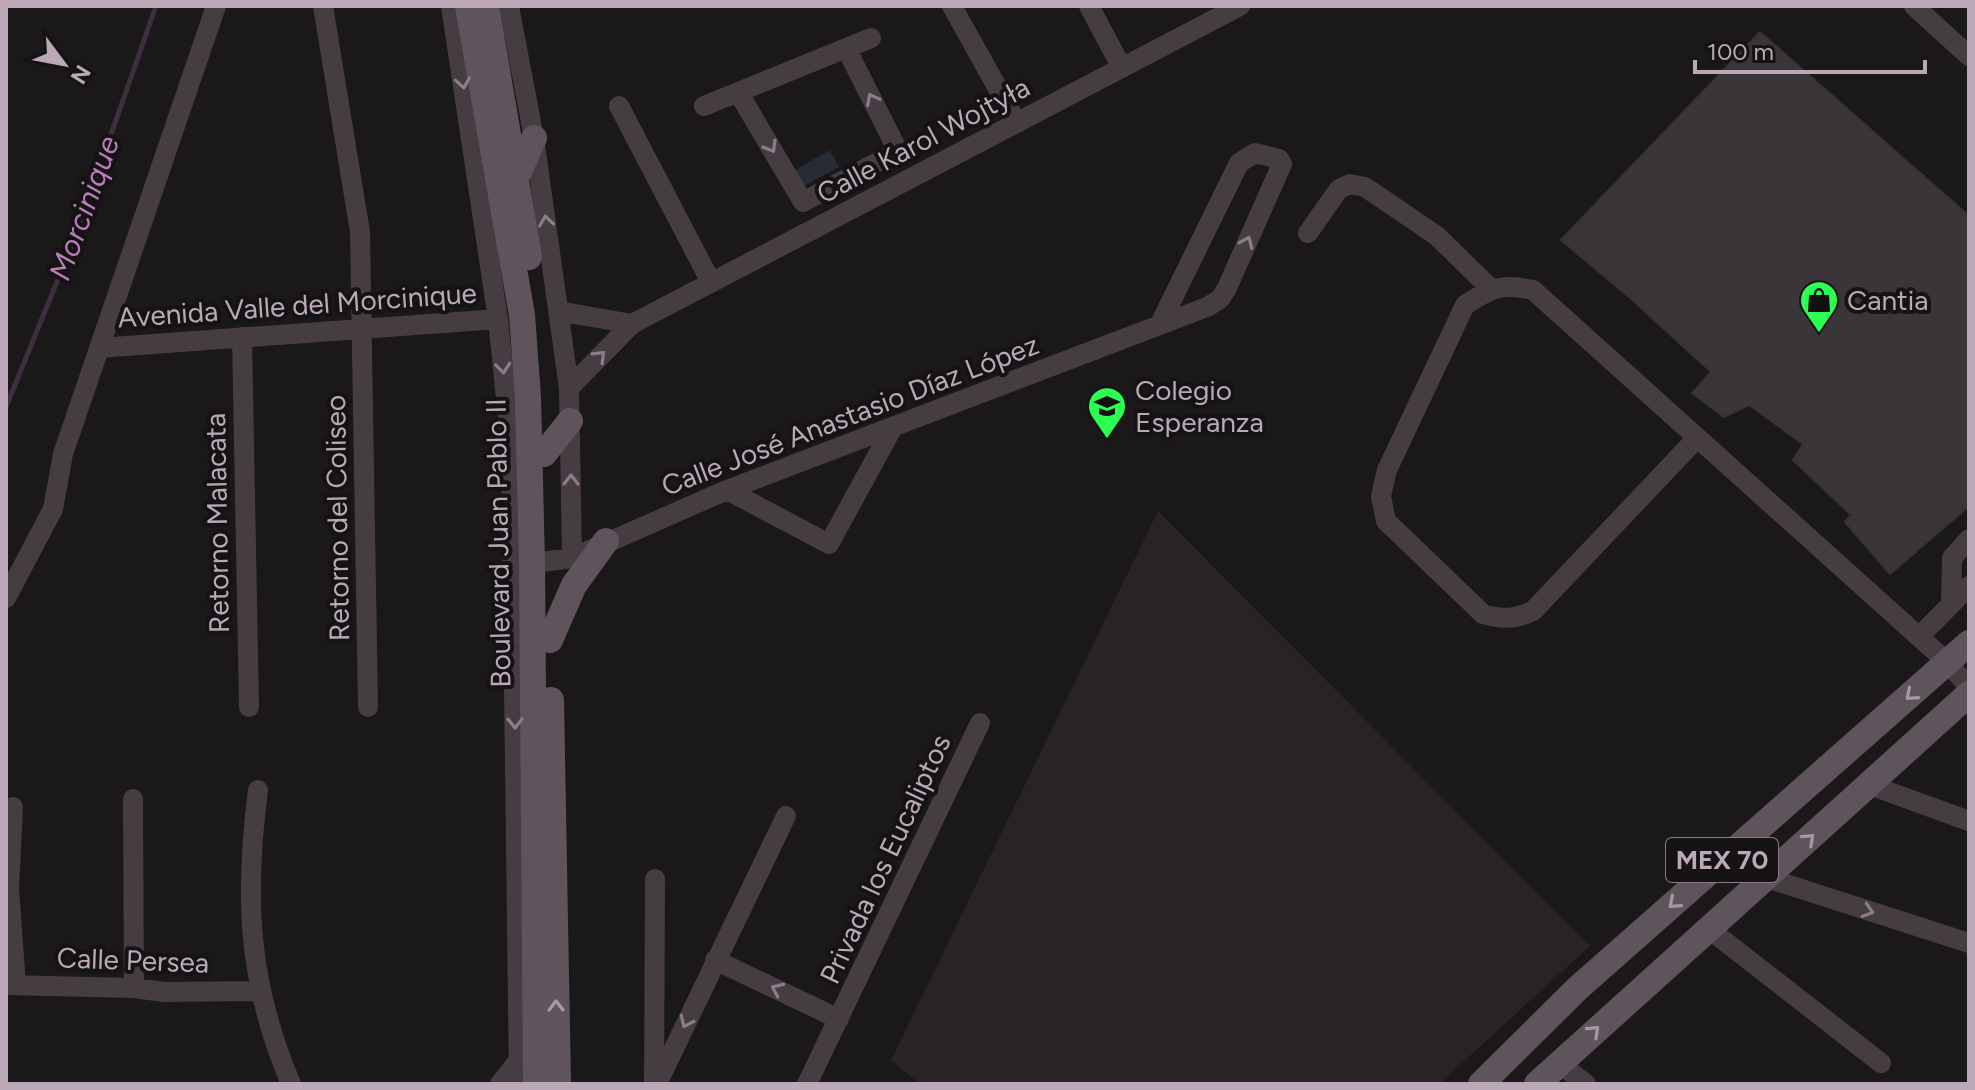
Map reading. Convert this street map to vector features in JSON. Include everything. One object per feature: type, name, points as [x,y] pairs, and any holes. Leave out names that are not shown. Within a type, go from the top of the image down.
[{"type":"main road","name":"Boulevard Juan Pablo II","points":[[468,6],[522,315],[550,640],[558,1084]]},
{"type":"main road","name":"Boulevard Juan Pablo II","points":[[486,6],[538,313],[544,454],[534,795],[536,1084]]},
{"type":"main road","points":[[517,176],[534,138]]},
{"type":"main road","points":[[544,454],[570,421]]},
{"type":"main road","points":[[550,640],[574,585],[606,541]]},
{"type":"main road","name":"MEX 70","points":[[1481,1084],[1578,988],[1969,643]]},
{"type":"main road","name":"MEX 70","points":[[1537,1084],[1969,694]]},
{"type":"main road","points":[[517,767],[534,795]]},
{"type":"street","points":[[6,598],[53,509],[63,454],[216,6]]},
{"type":"street","name":"Retorno del Coliseo","points":[[323,6],[360,232],[368,707]]},
{"type":"street","name":"Boulevard Juan Pablo II","points":[[451,6],[498,319],[511,449],[541,562],[517,767],[519,1084]]},
{"type":"street","points":[[509,6],[534,138],[569,388],[570,421],[541,562]]},
{"type":"street","points":[[952,6],[1017,123]]},
{"type":"street","points":[[1089,6],[1122,68]]},
{"type":"street","points":[[1914,6],[1969,56]]},
{"type":"street","name":"Calle Karol Wojtyła","points":[[569,388],[632,324],[1122,68],[1228,9]]},
{"type":"street","points":[[704,106],[871,38]]},
{"type":"street","points":[[738,92],[803,202],[898,151],[846,48]]},
{"type":"street","points":[[619,106],[711,282]]},
{"type":"street","name":"Calle José Anastasio Díaz López","points":[[541,562],[606,541],[727,490],[1207,307],[1220,299],[1227,288],[1282,164],[1279,159],[1255,153],[1239,163],[1160,324]]},
{"type":"street","points":[[863,170],[876,196]]},
{"type":"street","points":[[837,184],[851,210]]},
{"type":"street","points":[[1308,233],[1339,189],[1350,184],[1365,187],[1437,236],[1490,288]]},
{"type":"street","points":[[1696,439],[1533,611],[1517,618],[1501,619],[1483,614],[1386,521],[1381,496],[1387,470],[1465,305],[1490,288],[1514,286],[1533,290],[1947,662],[1969,687]]},
{"type":"street","points":[[558,311],[632,324]]},
{"type":"street","name":"Avenida Valle del Morcinique","points":[[99,348],[498,319]]},
{"type":"street","name":"Retorno Malacata","points":[[242,337],[249,707]]},
{"type":"street","points":[[727,490],[829,544],[893,427]]},
{"type":"street","points":[[1951,603],[1952,558],[1969,539]]},
{"type":"street","points":[[1919,637],[1969,586]]},
{"type":"street","name":"Privada los Eucaliptos","points":[[807,1084],[980,723]]},
{"type":"street","points":[[1867,784],[1969,821]]},
{"type":"street","points":[[258,790],[250,853],[251,917],[259,991],[291,1084]]},
{"type":"street","points":[[133,799],[134,988]]},
{"type":"street","points":[[11,985],[9,889],[13,807]]},
{"type":"street","points":[[656,1084],[786,816]]},
{"type":"street","points":[[1767,878],[1969,943]]},
{"type":"street","points":[[655,879],[656,1084]]},
{"type":"street","points":[[1709,929],[1881,1063]]},
{"type":"street","points":[[715,960],[839,1019]]},
{"type":"street","name":"Calle Persea","points":[[11,985],[134,988],[164,992],[259,991]]},
{"type":"street","points":[[500,1084],[518,1061]]},
{"type":"street","points":[[1559,1063],[1586,1084]]},
{"type":"shaded area","points":[[830,150],[839,167],[804,186],[795,170]]},
{"type":"shaded area","points":[[1158,511],[1590,946],[1439,1084],[920,1084],[891,1060]]},
{"type":"building","name":"Cantia","points":[[1760,32],[1969,216],[1969,506],[1890,574],[1845,522],[1851,515],[1793,460],[1803,444],[1749,405],[1724,417],[1692,393],[1711,372],[1561,240]]},
{"type":"waterway","name":"Morcinique","points":[[6,407],[74,240],[156,6]]},
{"type":"place","name":"Cantia","points":[[1819,334]]},
{"type":"place","name":"Colegio Esperanza","points":[[1107,440]]}]
